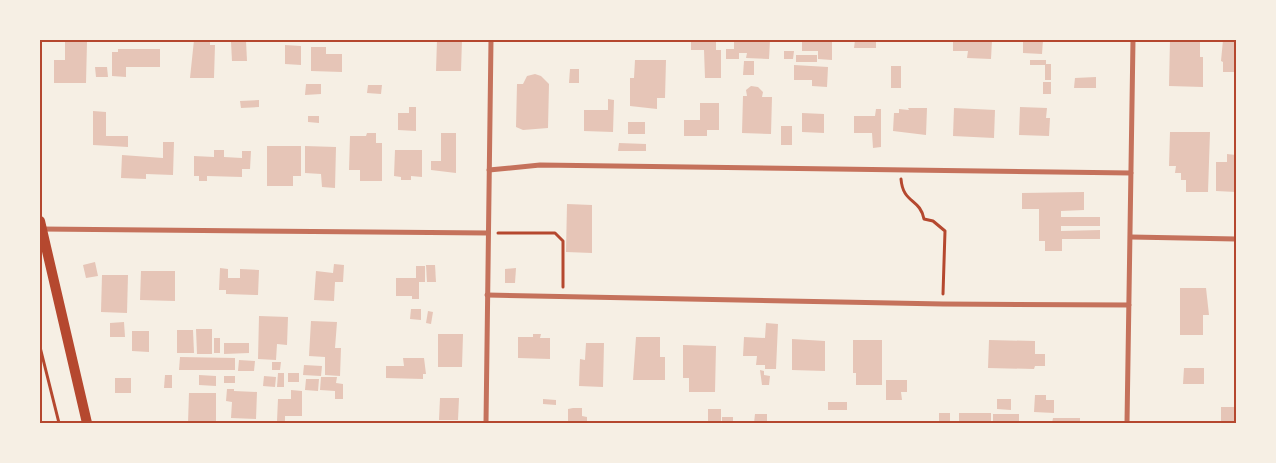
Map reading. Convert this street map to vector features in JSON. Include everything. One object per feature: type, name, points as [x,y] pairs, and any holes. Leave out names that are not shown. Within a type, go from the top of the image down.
[{"type":"main road","points":[[40,226],[87,423]]},
{"type":"street","points":[[486,423],[491,40]]},
{"type":"street","points":[[1127,423],[1133,40]]},
{"type":"street","points":[[489,170],[540,165],[1131,173]]},
{"type":"street","points":[[40,226],[488,233]]},
{"type":"street","points":[[1131,238],[1236,239]]},
{"type":"street","points":[[487,294],[943,304],[1129,305]]},
{"type":"path","points":[[900,171],[902,191],[918,205],[924,219],[933,221],[944,231],[943,304]]},
{"type":"path","points":[[488,233],[554,233],[563,241],[563,296]]},
{"type":"path","points":[[40,347],[59,423]]},
{"type":"building","points":[[194,40],[210,40],[210,45],[215,45],[214,78],[190,78]]},
{"type":"building","points":[[437,40],[462,40],[461,71],[436,71]]},
{"type":"building","points":[[691,40],[716,40],[716,50],[721,50],[721,78],[705,78],[704,50],[691,50]]},
{"type":"building","points":[[734,40],[770,40],[769,59],[746,58],[747,53],[739,53],[739,59],[726,59],[726,49],[734,49]]},
{"type":"building","points":[[802,40],[832,40],[832,60],[818,59],[818,51],[802,51]]},
{"type":"building","points":[[855,40],[876,40],[876,48],[854,48]]},
{"type":"building","points":[[953,40],[992,40],[991,59],[967,58],[968,51],[953,51]]},
{"type":"building","points":[[1023,40],[1043,40],[1042,54],[1023,53]]},
{"type":"building","points":[[1170,40],[1200,40],[1200,57],[1203,57],[1203,87],[1169,86]]},
{"type":"building","points":[[1223,40],[1236,40],[1236,72],[1223,72],[1223,62],[1221,61]]},
{"type":"building","points":[[65,41],[87,42],[86,83],[54,83],[54,60],[65,60]]},
{"type":"building","points":[[246,41],[247,61],[232,61],[231,42]]},
{"type":"building","points":[[285,45],[301,46],[301,65],[285,64]]},
{"type":"building","points":[[311,47],[326,47],[326,54],[342,54],[342,72],[311,71]]},
{"type":"building","points":[[118,49],[160,49],[160,67],[126,67],[126,77],[112,76],[112,52],[118,52]]},
{"type":"building","points":[[784,51],[794,51],[793,59],[784,59]]},
{"type":"building","points":[[796,55],[817,55],[817,62],[796,62]]},
{"type":"building","points":[[635,60],[666,60],[665,98],[657,98],[657,109],[630,106],[630,78],[634,78]]},
{"type":"building","points":[[1030,60],[1046,60],[1046,64],[1051,64],[1051,80],[1045,80],[1045,65],[1030,65]]},
{"type":"building","points":[[744,61],[754,61],[754,75],[743,75]]},
{"type":"building","points":[[794,65],[828,67],[827,87],[812,86],[812,80],[794,80]]},
{"type":"building","points":[[891,66],[901,66],[901,88],[891,88]]},
{"type":"building","points":[[95,67],[107,67],[108,77],[96,77]]},
{"type":"building","points":[[570,69],[579,69],[579,83],[569,83]]},
{"type":"building","points":[[535,74],[541,76],[549,84],[548,128],[523,130],[516,127],[517,84],[523,84],[527,76]]},
{"type":"building","points":[[1096,77],[1096,88],[1074,88],[1075,78]]},
{"type":"building","points":[[1043,82],[1051,82],[1051,94],[1043,94]]},
{"type":"building","points":[[306,84],[321,84],[321,94],[305,95]]},
{"type":"building","points":[[368,85],[382,85],[381,94],[367,93]]},
{"type":"building","points":[[751,86],[758,87],[763,92],[762,97],[772,97],[771,134],[742,133],[743,96],[747,96],[746,90]]},
{"type":"building","points":[[608,99],[614,100],[613,132],[584,131],[584,110],[608,110]]},
{"type":"building","points":[[259,100],[259,107],[241,108],[240,101]]},
{"type":"building","points":[[700,103],[719,103],[719,130],[707,130],[707,136],[684,136],[684,120],[700,120]]},
{"type":"building","points":[[409,107],[416,107],[416,131],[398,130],[398,113],[409,113]]},
{"type":"building","points":[[1020,107],[1047,108],[1046,118],[1050,118],[1049,136],[1019,135]]},
{"type":"building","points":[[908,108],[927,108],[926,135],[893,131],[894,113],[899,113],[899,109],[909,110]]},
{"type":"building","points":[[954,108],[995,110],[994,138],[953,136]]},
{"type":"building","points":[[876,109],[881,109],[881,147],[873,148],[872,133],[854,133],[854,116],[875,116]]},
{"type":"building","points":[[93,111],[106,112],[106,136],[128,136],[128,147],[93,145]]},
{"type":"building","points":[[802,113],[824,114],[824,133],[802,132]]},
{"type":"building","points":[[308,116],[319,116],[319,123],[308,122]]},
{"type":"building","points":[[628,122],[645,122],[645,134],[628,134]]},
{"type":"building","points":[[781,126],[792,126],[792,145],[781,145]]},
{"type":"building","points":[[1170,132],[1210,132],[1208,192],[1186,192],[1186,180],[1181,180],[1181,173],[1175,173],[1176,166],[1169,166]]},
{"type":"building","points":[[367,133],[376,133],[376,143],[382,143],[382,181],[360,181],[360,170],[349,170],[350,136],[366,136]]},
{"type":"building","points":[[441,133],[456,133],[456,173],[431,170],[431,161],[441,161]]},
{"type":"building","points":[[163,142],[174,142],[173,175],[146,174],[146,179],[121,178],[122,155],[163,158]]},
{"type":"building","points":[[619,143],[646,144],[646,151],[618,151]]},
{"type":"building","points":[[267,146],[301,146],[301,176],[293,176],[293,186],[267,186]]},
{"type":"building","points":[[305,146],[336,147],[335,188],[322,187],[321,174],[305,173]]},
{"type":"building","points":[[214,150],[224,150],[224,157],[242,158],[242,151],[251,151],[250,169],[242,169],[242,177],[207,176],[207,181],[199,181],[199,176],[194,176],[194,156],[214,157]]},
{"type":"building","points":[[395,150],[422,150],[422,177],[411,176],[411,180],[401,180],[401,177],[394,176]]},
{"type":"building","points":[[1227,154],[1236,155],[1236,192],[1216,191],[1216,162],[1227,162]]},
{"type":"building","points":[[1084,192],[1084,210],[1061,211],[1061,217],[1100,217],[1100,226],[1061,226],[1061,231],[1100,230],[1100,239],[1062,239],[1062,251],[1045,251],[1045,241],[1039,241],[1039,209],[1022,209],[1022,193]]},
{"type":"building","points":[[567,204],[592,205],[592,253],[566,252]]},
{"type":"building","points":[[95,262],[98,276],[86,278],[83,265]]},
{"type":"building","points":[[334,264],[344,265],[343,282],[335,282],[334,301],[314,300],[316,271],[333,273]]},
{"type":"building","points":[[426,265],[435,265],[436,282],[427,282]]},
{"type":"building","points":[[416,266],[425,266],[425,282],[419,282],[419,299],[412,299],[412,296],[396,296],[396,278],[416,278]]},
{"type":"building","points":[[220,268],[228,269],[228,278],[240,278],[240,269],[259,270],[258,295],[226,294],[226,290],[219,290]]},
{"type":"building","points":[[516,268],[515,283],[505,283],[505,269]]},
{"type":"building","points":[[141,271],[175,271],[175,301],[140,300]]},
{"type":"building","points":[[102,275],[128,275],[127,313],[101,312]]},
{"type":"building","points":[[1180,288],[1206,288],[1209,315],[1203,315],[1203,335],[1180,335]]},
{"type":"building","points":[[411,309],[421,309],[421,320],[410,319]]},
{"type":"building","points":[[428,311],[433,312],[431,324],[426,323]]},
{"type":"building","points":[[259,316],[288,317],[287,345],[277,344],[276,360],[258,359]]},
{"type":"building","points":[[311,321],[337,322],[335,348],[341,348],[340,376],[325,375],[325,357],[309,356]]},
{"type":"building","points":[[124,322],[125,337],[110,337],[110,323]]},
{"type":"building","points":[[766,323],[778,324],[776,369],[765,369],[765,365],[756,365],[757,356],[743,356],[744,337],[765,338]]},
{"type":"building","points":[[196,329],[212,329],[212,354],[197,354]]},
{"type":"building","points":[[177,330],[193,330],[194,353],[177,353]]},
{"type":"building","points":[[132,331],[149,331],[149,352],[132,351]]},
{"type":"building","points":[[438,334],[463,334],[462,367],[438,367]]},
{"type":"building","points":[[533,334],[541,334],[540,338],[550,338],[550,359],[518,358],[518,337],[533,337]]},
{"type":"building","points":[[636,337],[660,337],[660,357],[665,357],[665,380],[633,380]]},
{"type":"building","points":[[214,338],[220,338],[220,353],[214,353]]},
{"type":"building","points":[[792,339],[825,341],[825,371],[792,370]]},
{"type":"building","points":[[853,340],[882,340],[882,385],[856,385],[856,373],[853,373]]},
{"type":"building","points":[[989,340],[1035,341],[1035,354],[1045,354],[1045,366],[1035,366],[1034,369],[988,368]]},
{"type":"building","points":[[224,343],[249,343],[249,353],[224,354]]},
{"type":"building","points":[[586,343],[604,343],[603,387],[579,386],[580,359],[585,360]]},
{"type":"building","points":[[683,345],[716,346],[715,392],[689,392],[689,378],[683,378]]},
{"type":"building","points":[[180,357],[235,358],[235,370],[179,370]]},
{"type":"building","points":[[403,358],[424,358],[426,374],[423,374],[423,379],[386,378],[386,366],[404,366]]},
{"type":"building","points":[[239,360],[255,361],[254,371],[238,371]]},
{"type":"building","points":[[272,362],[281,362],[280,370],[272,370]]},
{"type":"building","points":[[304,365],[322,366],[321,376],[303,375]]},
{"type":"building","points":[[1184,368],[1204,368],[1204,384],[1183,384]]},
{"type":"building","points":[[760,370],[764,371],[764,375],[770,376],[769,385],[762,385]]},
{"type":"building","points":[[278,373],[284,373],[284,387],[277,387]]},
{"type":"building","points":[[288,373],[299,373],[299,382],[288,382]]},
{"type":"building","points":[[165,375],[172,375],[172,388],[164,388]]},
{"type":"building","points":[[199,375],[216,376],[216,386],[199,385]]},
{"type":"building","points":[[224,376],[235,376],[235,383],[224,383]]},
{"type":"building","points":[[264,376],[276,377],[275,387],[263,386]]},
{"type":"building","points":[[321,377],[337,377],[336,383],[343,384],[343,399],[335,399],[335,391],[320,390]]},
{"type":"building","points":[[115,378],[131,378],[131,393],[115,393]]},
{"type":"building","points":[[306,379],[319,379],[318,391],[305,390]]},
{"type":"building","points":[[886,380],[907,380],[907,392],[901,392],[902,400],[886,400]]},
{"type":"building","points":[[227,389],[257,392],[256,419],[231,418],[232,402],[226,401]]},
{"type":"building","points":[[291,390],[302,391],[302,416],[285,416],[285,421],[277,421],[278,399],[291,399]]},
{"type":"building","points":[[189,393],[216,393],[216,423],[188,423]]},
{"type":"building","points":[[1035,395],[1046,395],[1046,400],[1054,400],[1054,413],[1034,412]]},
{"type":"building","points":[[440,398],[459,398],[458,420],[439,420]]},
{"type":"building","points":[[543,399],[556,400],[556,405],[543,404]]},
{"type":"building","points":[[997,399],[1011,399],[1011,410],[997,409]]},
{"type":"building","points":[[828,402],[847,402],[847,410],[828,410]]},
{"type":"building","points":[[1221,407],[1236,407],[1236,423],[1221,423]]},
{"type":"building","points":[[582,408],[582,416],[587,417],[587,423],[568,423],[568,409]]},
{"type":"building","points":[[708,409],[721,409],[721,423],[708,423]]},
{"type":"building","points":[[939,413],[950,413],[950,423],[939,423]]},
{"type":"building","points":[[959,413],[991,413],[991,423],[959,423]]},
{"type":"building","points":[[755,414],[767,414],[767,423],[754,423]]},
{"type":"building","points":[[993,414],[1019,414],[1019,423],[993,423]]},
{"type":"building","points":[[722,417],[733,417],[733,423],[722,423]]},
{"type":"building","points":[[1053,418],[1080,418],[1080,423],[1052,423]]}]
